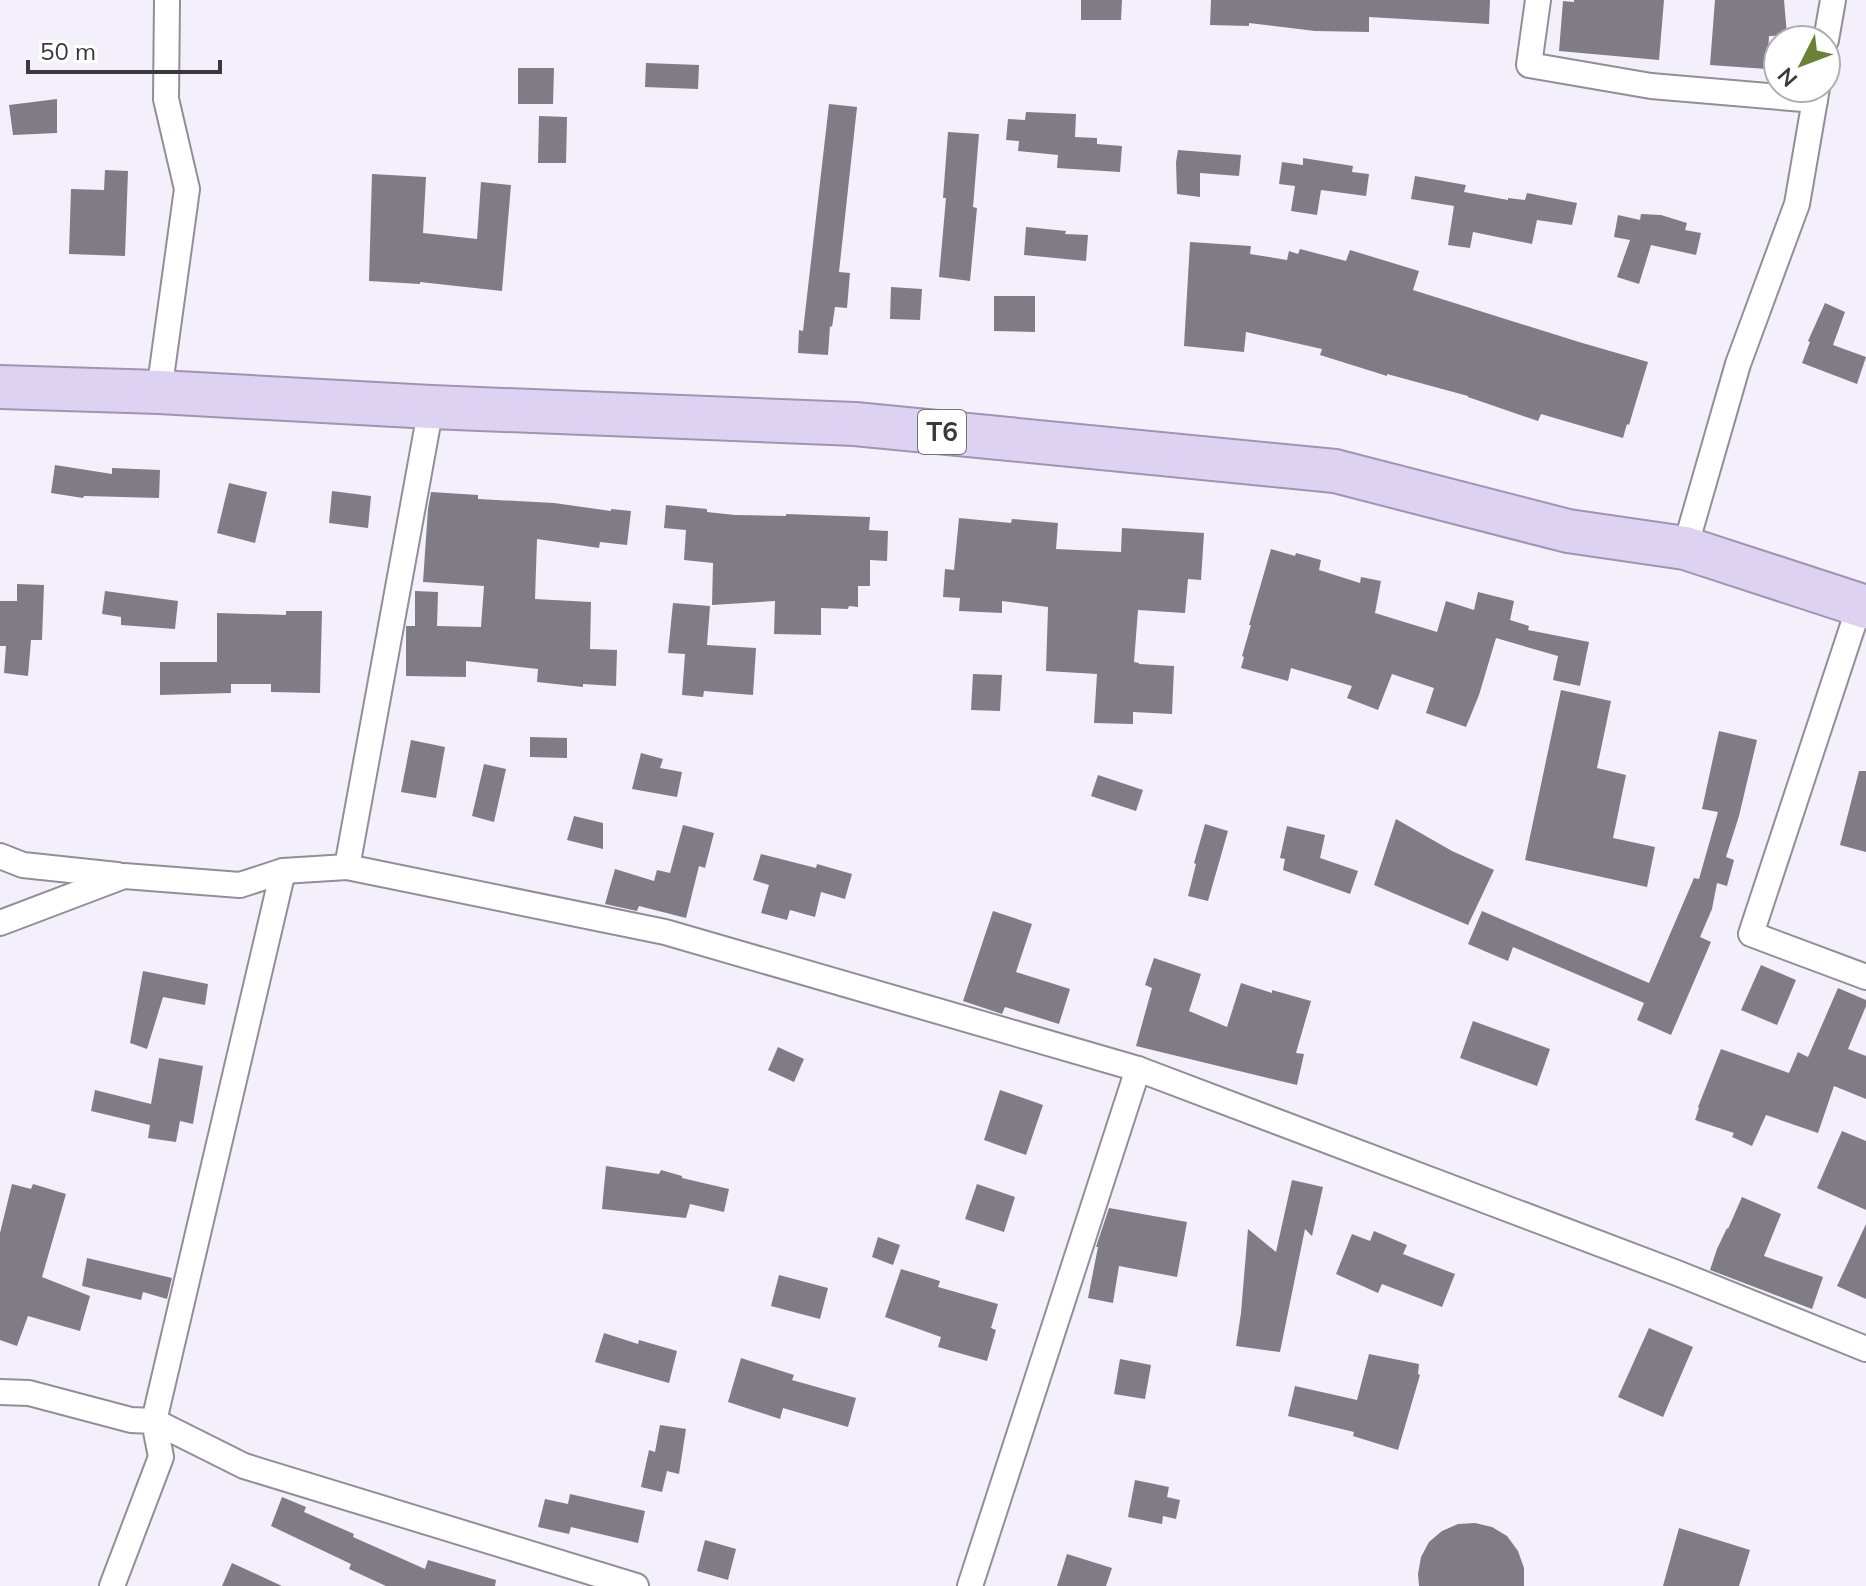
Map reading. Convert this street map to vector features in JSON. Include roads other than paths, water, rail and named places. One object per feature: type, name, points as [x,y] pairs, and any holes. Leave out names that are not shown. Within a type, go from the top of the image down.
[{"type":"highway","name":"T6","points":[[0,387],[855,424],[1335,471],[1568,531],[1685,548],[1863,606]]},
{"type":"street","points":[[159,392],[187,189],[166,99],[167,0]]},
{"type":"street","points":[[1538,0],[1529,65],[1651,86],[1762,91]]},
{"type":"street","points":[[1829,24],[1833,0]]},
{"type":"street","points":[[1685,548],[1738,364],[1797,204],[1814,104]]},
{"type":"street","points":[[347,867],[431,407]]},
{"type":"street","points":[[1863,606],[1751,934],[1866,977]]},
{"type":"street","points":[[0,856],[23,865],[240,885],[283,871],[347,867],[665,932],[1138,1069],[1677,1273],[1866,1349]]},
{"type":"street","points":[[112,1586],[161,1457],[154,1421],[283,871]]},
{"type":"street","points":[[0,923],[124,876]]},
{"type":"street","points":[[970,1586],[1138,1069]]},
{"type":"street","points":[[0,1392],[29,1393],[131,1420],[154,1421],[244,1466],[636,1586]]}]
